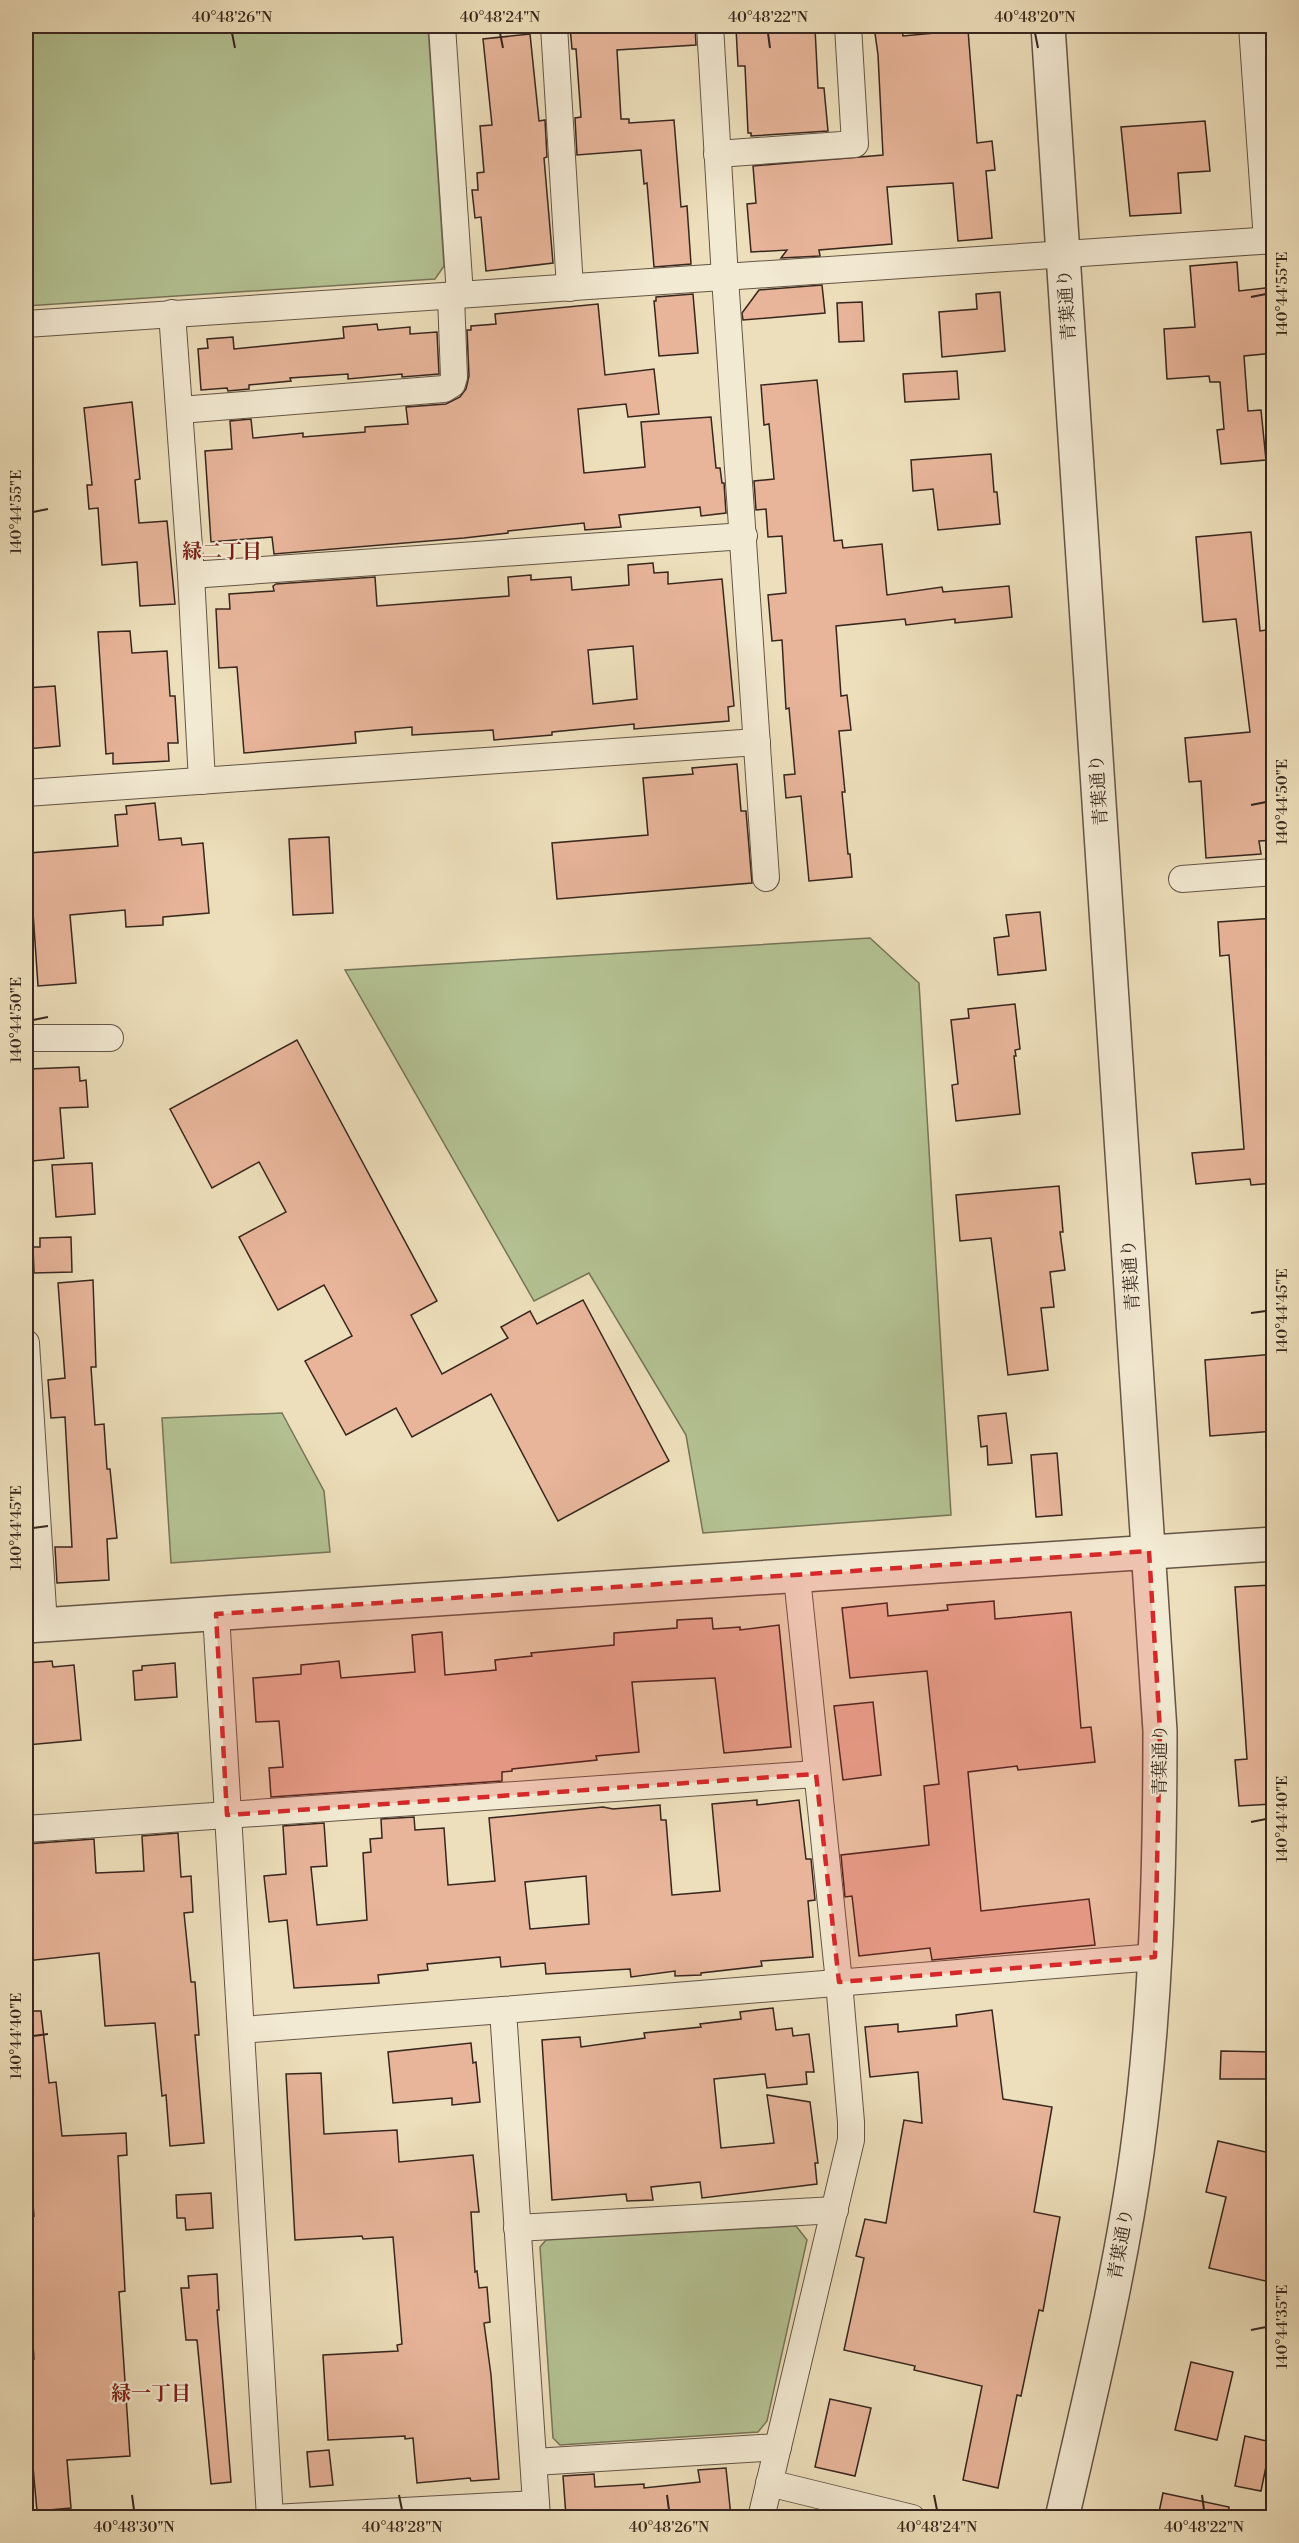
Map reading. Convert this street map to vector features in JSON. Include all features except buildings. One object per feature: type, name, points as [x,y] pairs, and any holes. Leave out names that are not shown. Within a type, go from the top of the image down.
[{"type":"street","points":[[180,410],[444,389],[452,384],[455,295],[442,26]]},
{"type":"street","points":[[554,26],[570,288]]},
{"type":"street","points":[[710,26],[766,878]]},
{"type":"street","points":[[717,154],[855,144],[848,26]]},
{"type":"street","name":"青葉通り","points":[[1048,26],[1160,1731],[1159,1877],[1142,2114],[1130,2198],[1105,2330],[1062,2517]]},
{"type":"street","points":[[26,324],[725,278],[1063,253],[1270,241],[1252,26]]},
{"type":"street","points":[[172,313],[191,575],[202,781]]},
{"type":"street","points":[[191,575],[744,536]]},
{"type":"street","points":[[26,793],[757,742]]},
{"type":"street","points":[[1182,879],[1274,873]]},
{"type":"street","points":[[26,1038],[110,1038]]},
{"type":"street","points":[[26,1343],[35,1626],[1274,1544]]},
{"type":"street","points":[[761,2517],[835,2210],[851,2131],[839,1982],[797,1577]]},
{"type":"street","points":[[216,1614],[272,2517],[536,2511],[503,2010]]},
{"type":"street","points":[[26,1829],[816,1774]]},
{"type":"street","points":[[242,2030],[1155,1957]]},
{"type":"street","points":[[518,2228],[835,2210]]},
{"type":"street","points":[[534,2462],[778,2447]]},
{"type":"street","points":[[769,2483],[912,2517]]},
{"type":"highlighted area","points":[[1149,1551],[1160,1731],[1155,1957],[839,1982],[816,1774],[227,1815],[216,1614]]},
{"type":"green space","points":[[26,26],[428,26],[444,266],[435,279],[26,306]]},
{"type":"green space","points":[[870,938],[919,983],[951,1515],[703,1533],[686,1435],[589,1273],[534,1301],[345,970]]},
{"type":"green space","points":[[282,1413],[324,1491],[330,1552],[171,1563],[162,1418]]},
{"type":"green space","points":[[796,2226],[807,2240],[767,2421],[758,2432],[560,2445],[553,2438],[540,2247],[546,2240]]},
{"type":"district","name":"緑二丁目","points":[[222,552]]},
{"type":"district","name":"緑一丁目","points":[[151,2394]]}]
